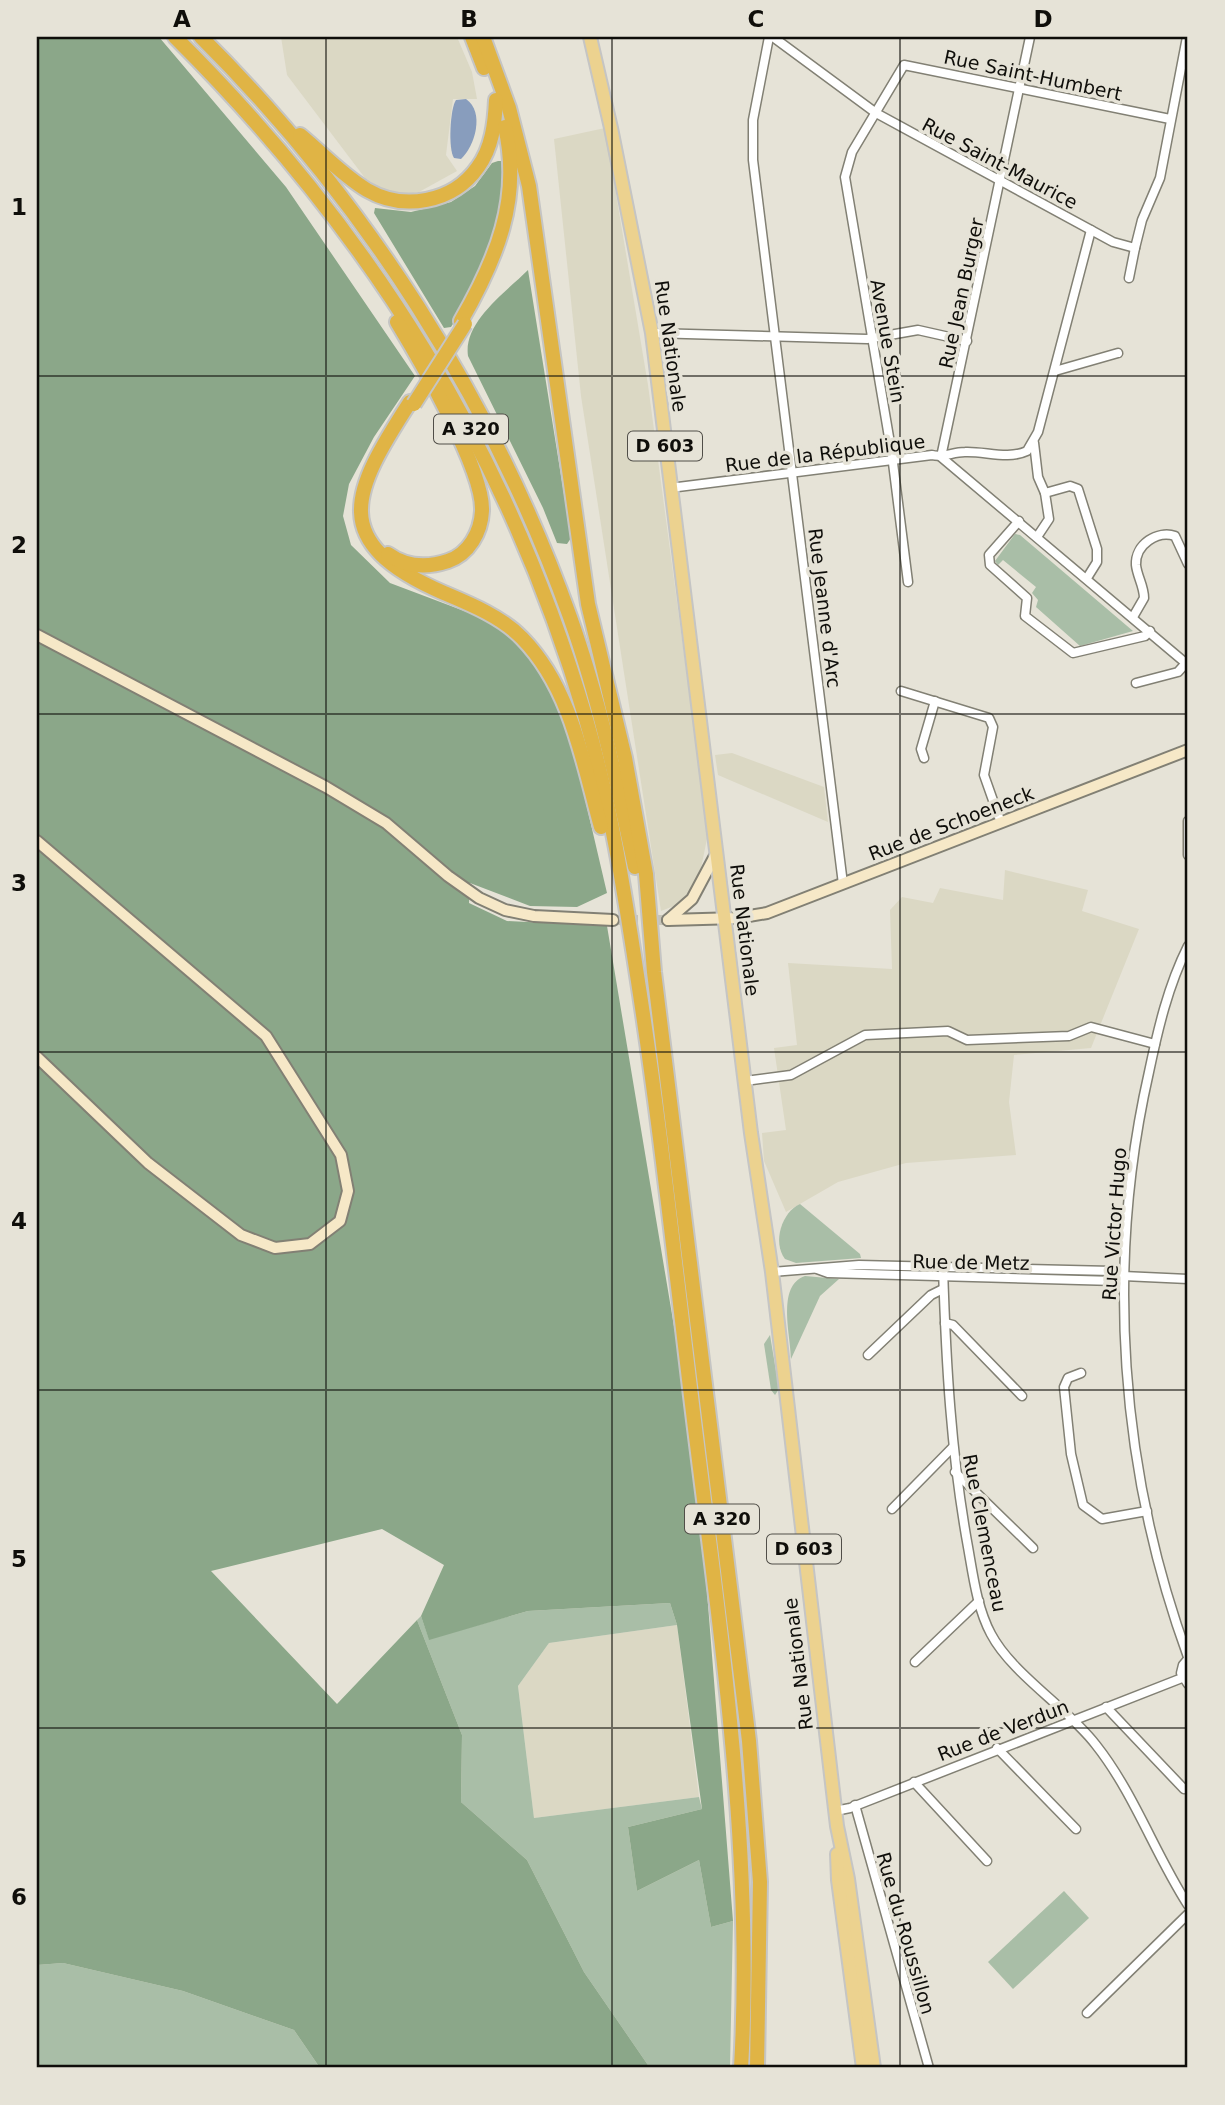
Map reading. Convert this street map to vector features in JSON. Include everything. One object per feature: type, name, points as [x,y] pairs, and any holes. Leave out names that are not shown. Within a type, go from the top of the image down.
[{"type":"highway","name":"A 320","points":[[175,37],[224,85],[295,167],[372,267],[460,408],[519,530],[555,623],[588,724],[625,896],[650,1060],[733,1744],[744,1897],[741,2068]]},
{"type":"highway","name":"A 320","points":[[201,37],[280,119],[342,197],[416,304],[473,400],[533,523],[570,618],[603,722],[640,891],[654,972],[750,1753],[760,1882],[757,2068]]},
{"type":"highway","points":[[463,323],[494,258],[508,212],[509,142],[472,37]]},
{"type":"highway","points":[[483,37],[516,134],[529,186],[588,604],[625,758],[646,874],[654,972]]},
{"type":"highway","points":[[280,119],[368,191],[390,200],[413,202],[448,193],[479,166],[494,129],[496,100]]},
{"type":"highway","points":[[516,134],[516,191],[509,233],[490,278],[368,475],[362,496],[366,534],[376,552],[396,569],[489,614],[520,635],[538,656],[553,677],[565,705],[625,896]]},
{"type":"highway","points":[[372,267],[382,296],[441,401],[477,483],[480,496],[482,509],[479,530],[466,549],[454,559],[425,567],[400,561],[382,548],[371,532],[367,513],[373,476],[412,403]]},
{"type":"main road","name":"Rue Nationale","points":[[590,39],[652,333],[724,919],[772,1272],[835,1811],[848,1879],[874,2068]]},
{"type":"main road","points":[[37,635],[326,787],[386,823],[448,876],[496,906],[534,916],[613,920]]},
{"type":"main road","name":"Rue de Schoeneck","points":[[716,854],[692,899],[668,920],[724,919],[767,913],[1188,750]]},
{"type":"main road","points":[[37,841],[266,1036],[341,1155],[348,1191],[340,1221],[310,1244],[275,1248],[241,1235],[148,1163],[37,1057]]},
{"type":"main road","name":"Rue Nationale","points":[[837,1826],[838,1880],[863,2068]]},
{"type":"street","name":"Rue Saint-Maurice","points":[[771,37],[876,113],[1090,230],[1034,443]]},
{"type":"street","name":"Rue Jeanne d'Arc","points":[[771,37],[755,108],[752,145],[843,884]]},
{"type":"street","name":"Rue Jean Burger","points":[[941,457],[1030,37]]},
{"type":"street","points":[[1129,278],[1142,220],[1160,178],[1187,37]]},
{"type":"street","name":"Rue Saint-Humbert","points":[[876,113],[904,65],[1170,119]]},
{"type":"street","name":"Avenue Stein","points":[[876,113],[852,152],[845,177],[892,459],[908,582]]},
{"type":"street","points":[[1090,230],[1113,242],[1135,248]]},
{"type":"street","points":[[652,333],[872,339],[918,331],[967,341]]},
{"type":"street","points":[[1055,371],[1118,353]]},
{"type":"street","points":[[941,457],[963,452],[1017,455],[1034,443],[1038,477],[1045,493],[1049,519],[1037,537]]},
{"type":"street","name":"Rue de la République","points":[[670,488],[892,459],[932,455],[941,457]]},
{"type":"street","points":[[941,457],[1187,664],[1178,672],[1136,683]]},
{"type":"street","points":[[1045,493],[1070,486],[1078,489],[1097,549],[1097,562],[1087,578]]},
{"type":"street","points":[[1019,521],[989,555],[990,565],[1027,598],[1026,616],[1073,653],[1145,636],[1150,631]]},
{"type":"street","points":[[1133,617],[1144,598],[1136,564],[1138,554],[1152,537],[1166,533],[1175,536],[1188,564]]},
{"type":"street","points":[[901,691],[986,716],[992,723],[984,775],[1001,823]]},
{"type":"street","points":[[924,758],[921,750],[936,701]]},
{"type":"street","points":[[1188,821],[1188,855]]},
{"type":"street","name":"Rue Victor Hugo","points":[[1188,946],[1167,1000],[1155,1044],[1135,1143],[1123,1276],[1130,1410],[1147,1510],[1171,1607],[1188,1658]]},
{"type":"street","points":[[746,1081],[791,1075],[865,1035],[948,1031],[967,1041],[1069,1037],[1091,1027],[1155,1044]]},
{"type":"street","name":"Rue de Metz","points":[[772,1272],[838,1265],[943,1273],[1056,1275],[1112,1271],[1123,1276],[1188,1279]]},
{"type":"street","name":"Rue Clemenceau","points":[[943,1273],[955,1472],[979,1601],[986,1623],[1001,1648],[1094,1742],[1112,1767],[1170,1878],[1188,1905]]},
{"type":"street","points":[[867,1355],[931,1295],[943,1290]]},
{"type":"street","points":[[945,1323],[953,1325],[1022,1396]]},
{"type":"street","points":[[1081,1373],[1068,1378],[1064,1387],[1071,1454],[1083,1505],[1102,1519],[1147,1510]]},
{"type":"street","points":[[892,1509],[953,1447]]},
{"type":"street","points":[[955,1472],[1033,1548]]},
{"type":"street","points":[[915,1662],[979,1601]]},
{"type":"street","name":"Rue de Verdun","points":[[835,1811],[914,1783],[1106,1707],[1185,1681],[1181,1669],[1188,1658]]},
{"type":"street","points":[[1106,1707],[1184,1789]]},
{"type":"street","points":[[997,1748],[1076,1829]]},
{"type":"street","points":[[914,1783],[987,1861]]},
{"type":"street","name":"Rue du Roussillon","points":[[855,1805],[929,2068]]},
{"type":"street","points":[[1087,2013],[1188,1914]]},
{"type":"shaded area","points":[[281,37],[457,37],[472,72],[477,99],[453,99],[446,155],[457,171],[419,192],[405,194],[382,189],[365,178],[287,75]]},
{"type":"shaded area","points":[[605,128],[648,385],[708,834],[701,868],[691,889],[679,904],[661,911],[581,396],[554,139]]},
{"type":"shaded area","points":[[732,753],[824,787],[828,822],[718,775],[715,755]]},
{"type":"shaded area","points":[[1005,870],[1088,890],[1082,911],[1139,929],[1091,1048],[1014,1055],[1009,1102],[1016,1155],[906,1163],[838,1182],[786,1212],[764,1161],[762,1133],[786,1130],[774,1048],[797,1045],[788,963],[892,969],[890,910],[902,897],[933,903],[940,888],[1003,900]]},
{"type":"shaded area","points":[[677,1625],[699,1797],[534,1818],[518,1686],[549,1643]]},
{"type":"green space","points":[[37,37],[159,37],[286,187],[415,376],[374,437],[349,484],[343,516],[351,545],[390,583],[504,626],[543,669],[567,722],[607,893],[577,907],[530,906],[470,883],[469,903],[507,921],[607,926],[689,1416],[707,1592],[733,1921],[711,1927],[699,1860],[637,1891],[628,1827],[702,1809],[677,1625],[670,1603],[528,1611],[429,1640],[421,1616],[444,1565],[382,1529],[211,1571],[337,1704],[417,1620],[462,1735],[461,1802],[527,1860],[584,1972],[650,2068],[320,2068],[294,2030],[183,1991],[63,1963],[37,1965]]},
{"type":"green space","points":[[503,161],[505,167],[500,222],[465,305],[451,327],[444,328],[374,213],[375,208],[411,212],[451,202],[475,186],[492,163]]},
{"type":"green space","points":[[528,270],[571,538],[567,544],[557,543],[543,508],[468,356],[468,343],[479,320]]},
{"type":"green space","points":[[1015,534],[1020,535],[1133,631],[1080,646],[1036,607],[1038,600],[1032,593],[1036,587],[1003,560],[998,565],[995,561]]},
{"type":"green space","points":[[800,1204],[860,1254],[861,1258],[796,1263],[785,1259],[779,1244],[781,1228],[788,1214]]},
{"type":"green space","points":[[805,1276],[839,1279],[820,1296],[791,1359],[788,1300],[796,1281]]},
{"type":"green space","points":[[770,1335],[779,1389],[775,1395],[771,1390],[764,1344]]},
{"type":"green space","points":[[670,1603],[677,1625],[549,1643],[518,1686],[534,1818],[699,1797],[702,1809],[628,1827],[637,1891],[699,1860],[711,1927],[733,1921],[730,2068],[650,2068],[584,1972],[527,1860],[461,1802],[462,1735],[417,1620],[421,1616],[429,1639],[528,1611]]},
{"type":"green space","points":[[1064,1891],[1089,1918],[1013,1989],[988,1962]]},
{"type":"green space","points":[[63,1963],[183,1991],[294,2030],[320,2068],[37,2068],[37,1965]]},
{"type":"water","points":[[466,99],[475,112],[476,129],[466,153],[461,159],[454,158],[450,138],[452,111],[456,100]]},
{"type":"tunnel","points":[[613,920],[668,920]]}]
